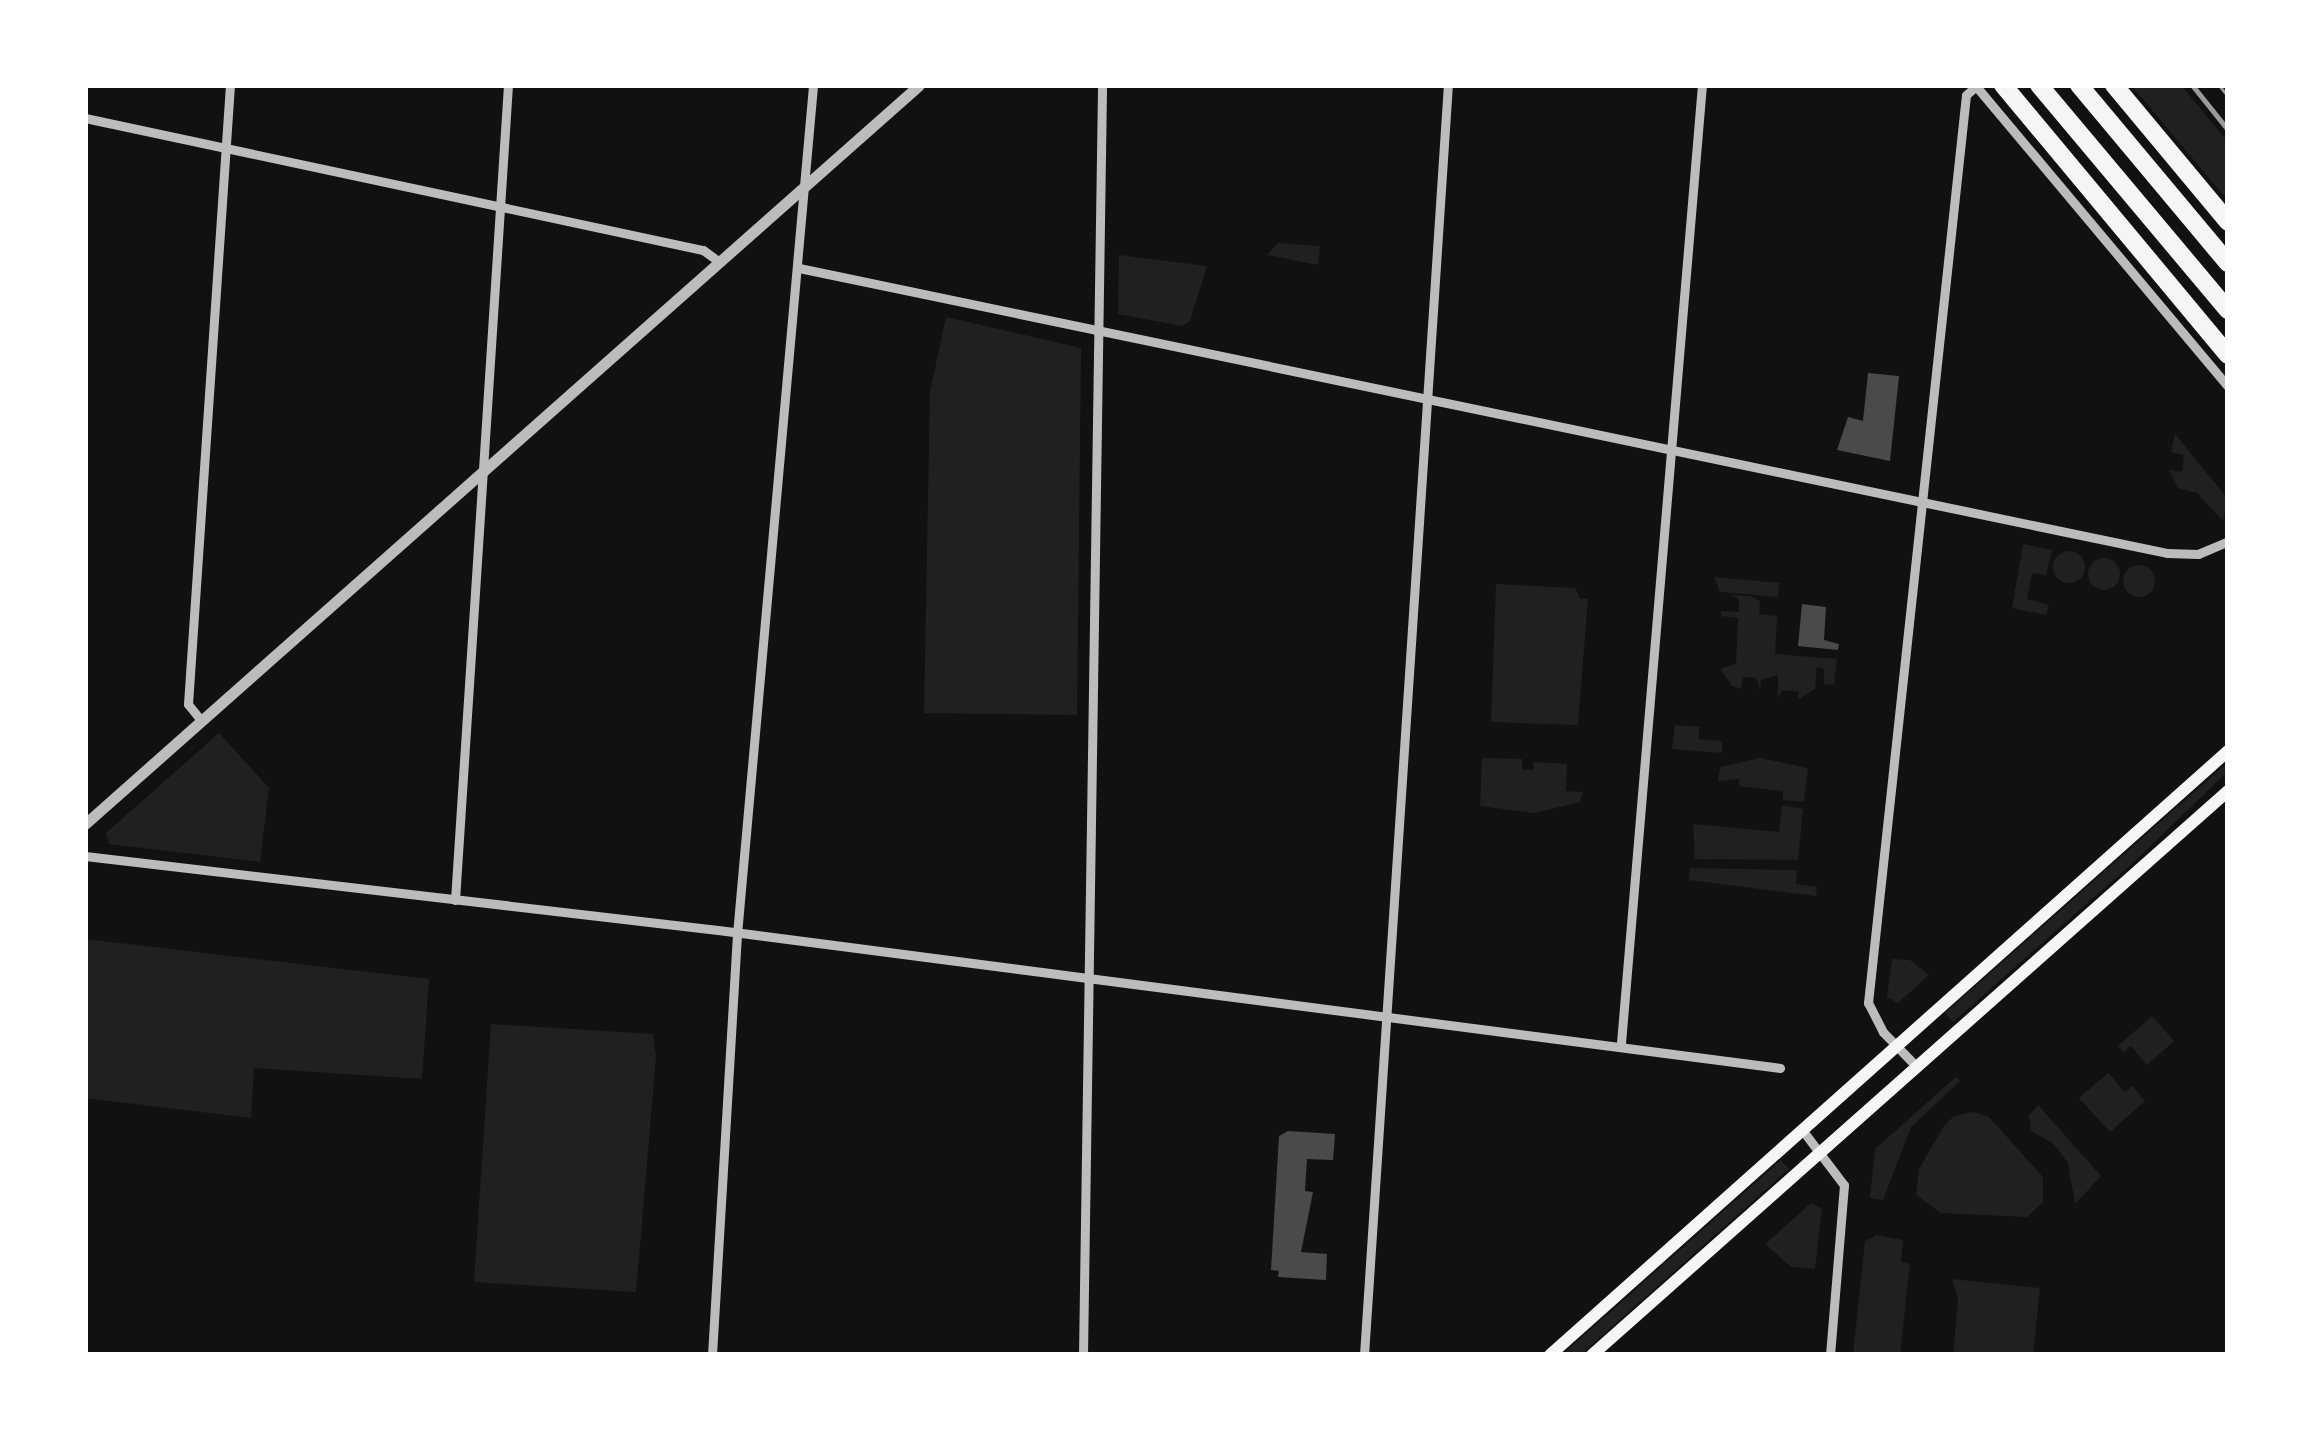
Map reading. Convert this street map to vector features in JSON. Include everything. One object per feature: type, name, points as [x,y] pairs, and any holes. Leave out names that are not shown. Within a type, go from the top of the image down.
[{"type":"highway","points":[[2003,85],[2228,355]]},
{"type":"highway","points":[[2039,85],[2228,310]]},
{"type":"highway","points":[[2079,85],[2228,264]]},
{"type":"highway","points":[[2114,85],[2228,222]]},
{"type":"main road","points":[[1550,1355],[2228,751]]},
{"type":"main road","points":[[1592,1355],[2228,791]]},
{"type":"street","points":[[200,719],[188,704],[230,85]]},
{"type":"street","points":[[455,900],[508,85]]},
{"type":"street","points":[[712,1355],[737,934],[813,85]]},
{"type":"street","points":[[85,824],[919,85]]},
{"type":"street","points":[[1084,1355],[1102,85]]},
{"type":"street","points":[[1364,1355],[1448,85]]},
{"type":"street","points":[[1620,1044],[1702,85]]},
{"type":"street","points":[[1917,1067],[1896,1046],[1868,1003],[1966,94],[1976,86],[2228,386]]},
{"type":"street","points":[[85,118],[702,250],[718,262]]},
{"type":"street","points":[[799,268],[2167,553],[2198,554],[2228,542]]},
{"type":"street","points":[[85,856],[1388,1014],[1780,1068]]},
{"type":"street","points":[[1802,1132],[1840,1176],[1845,1205],[1830,1355]]},
{"type":"shaded area","points":[[2131,85],[2181,85],[2228,142],[2228,201]]},
{"type":"shaded area","points":[[1278,243],[1320,246],[1318,265],[1267,255]]},
{"type":"shaded area","points":[[1119,255],[1207,266],[1190,321],[1182,326],[1118,314]]},
{"type":"shaded area","points":[[946,317],[1081,348],[1077,715],[924,713],[930,392]]},
{"type":"shaded area","points":[[2175,434],[2228,499],[2223,521],[2197,493],[2178,488],[2169,470],[2182,472],[2184,455],[2171,452]]},
{"type":"shaded area","points":[[2023,544],[2052,550],[2046,575],[2032,573],[2027,599],[2049,605],[2046,615],[2012,608]]},
{"type":"shaded area","points":[[2069,551],[2080,556],[2085,567],[2080,578],[2069,583],[2058,578],[2053,567],[2058,556]]},
{"type":"shaded area","points":[[2104,558],[2115,563],[2120,574],[2115,585],[2104,590],[2093,585],[2088,574],[2093,563]]},
{"type":"shaded area","points":[[2139,565],[2150,570],[2155,581],[2150,592],[2139,597],[2128,592],[2123,581],[2128,570]]},
{"type":"shaded area","points":[[1714,577],[1779,583],[1778,597],[1720,592]]},
{"type":"shaded area","points":[[1496,584],[1575,588],[1580,599],[1588,599],[1578,725],[1491,722]]},
{"type":"shaded area","points":[[1730,595],[1750,596],[1760,601],[1759,614],[1777,616],[1775,654],[1837,659],[1834,685],[1824,684],[1824,669],[1817,667],[1815,689],[1797,700],[1799,692],[1782,690],[1778,698],[1778,675],[1761,680],[1760,690],[1756,678],[1743,677],[1741,689],[1732,686],[1720,669],[1736,664],[1738,618],[1721,616],[1721,611],[1739,612],[1739,599]]},
{"type":"shaded area","points":[[1675,725],[1699,727],[1699,739],[1722,741],[1722,753],[1672,749]]},
{"type":"shaded area","points":[[219,733],[269,788],[260,862],[109,844],[106,833]]},
{"type":"shaded area","points":[[1482,758],[1522,759],[1522,770],[1533,770],[1534,762],[1567,764],[1566,791],[1583,792],[1580,802],[1534,813],[1480,806]]},
{"type":"shaded area","points":[[1760,758],[1808,768],[1804,802],[1783,800],[1783,791],[1739,786],[1739,779],[1718,781],[1720,767]]},
{"type":"shaded area","points":[[2228,762],[2228,771],[2136,860],[1953,1022],[1945,1013]]},
{"type":"shaded area","points":[[1782,805],[1803,809],[1798,860],[1695,859],[1693,824],[1779,832]]},
{"type":"shaded area","points":[[1690,868],[1797,870],[1796,884],[1817,887],[1816,896],[1689,880]]},
{"type":"shaded area","points":[[85,939],[429,979],[422,1079],[254,1068],[251,1118],[85,1098]]},
{"type":"shaded area","points":[[1892,959],[1910,960],[1929,975],[1898,1003],[1887,997]]},
{"type":"shaded area","points":[[2152,1016],[2174,1041],[2147,1065],[2131,1046],[2123,1052],[2118,1046]]},
{"type":"shaded area","points":[[491,1024],[653,1034],[656,1057],[636,1292],[474,1282]]},
{"type":"shaded area","points":[[2108,1073],[2125,1092],[2132,1086],[2145,1101],[2110,1132],[2079,1098]]},
{"type":"shaded area","points":[[1956,1077],[1960,1081],[1911,1127],[1883,1200],[1870,1198],[1875,1149]]},
{"type":"shaded area","points":[[2038,1105],[2101,1176],[2075,1204],[2068,1163],[2053,1143],[2031,1131],[2029,1115]]},
{"type":"shaded area","points":[[1974,1112],[1989,1117],[2043,1177],[2043,1202],[2027,1217],[1941,1213],[1916,1195],[1919,1169],[1944,1126],[1954,1116]]},
{"type":"shaded area","points":[[1781,1160],[1789,1169],[1581,1355],[1562,1355]]},
{"type":"shaded area","points":[[1811,1203],[1822,1209],[1815,1269],[1791,1267],[1765,1244]]},
{"type":"shaded area","points":[[1876,1235],[1903,1240],[1901,1262],[1910,1264],[1900,1355],[1853,1355],[1865,1241]]},
{"type":"shaded area","points":[[1952,1279],[2040,1288],[2033,1355],[1953,1355],[1958,1299]]},
{"type":"building","points":[[1868,373],[1899,376],[1890,461],[1837,450],[1848,417],[1863,421]]},
{"type":"building","points":[[1802,604],[1826,607],[1824,640],[1839,644],[1838,650],[1798,646]]},
{"type":"building","points":[[1288,1131],[1335,1134],[1333,1160],[1307,1159],[1305,1191],[1313,1192],[1301,1252],[1327,1254],[1326,1280],[1278,1277],[1279,1271],[1271,1270],[1279,1136]]},
{"type":"tram line","points":[[2219,85],[2228,96]]},
{"type":"railway","points":[[2192,85],[2228,130]]}]
